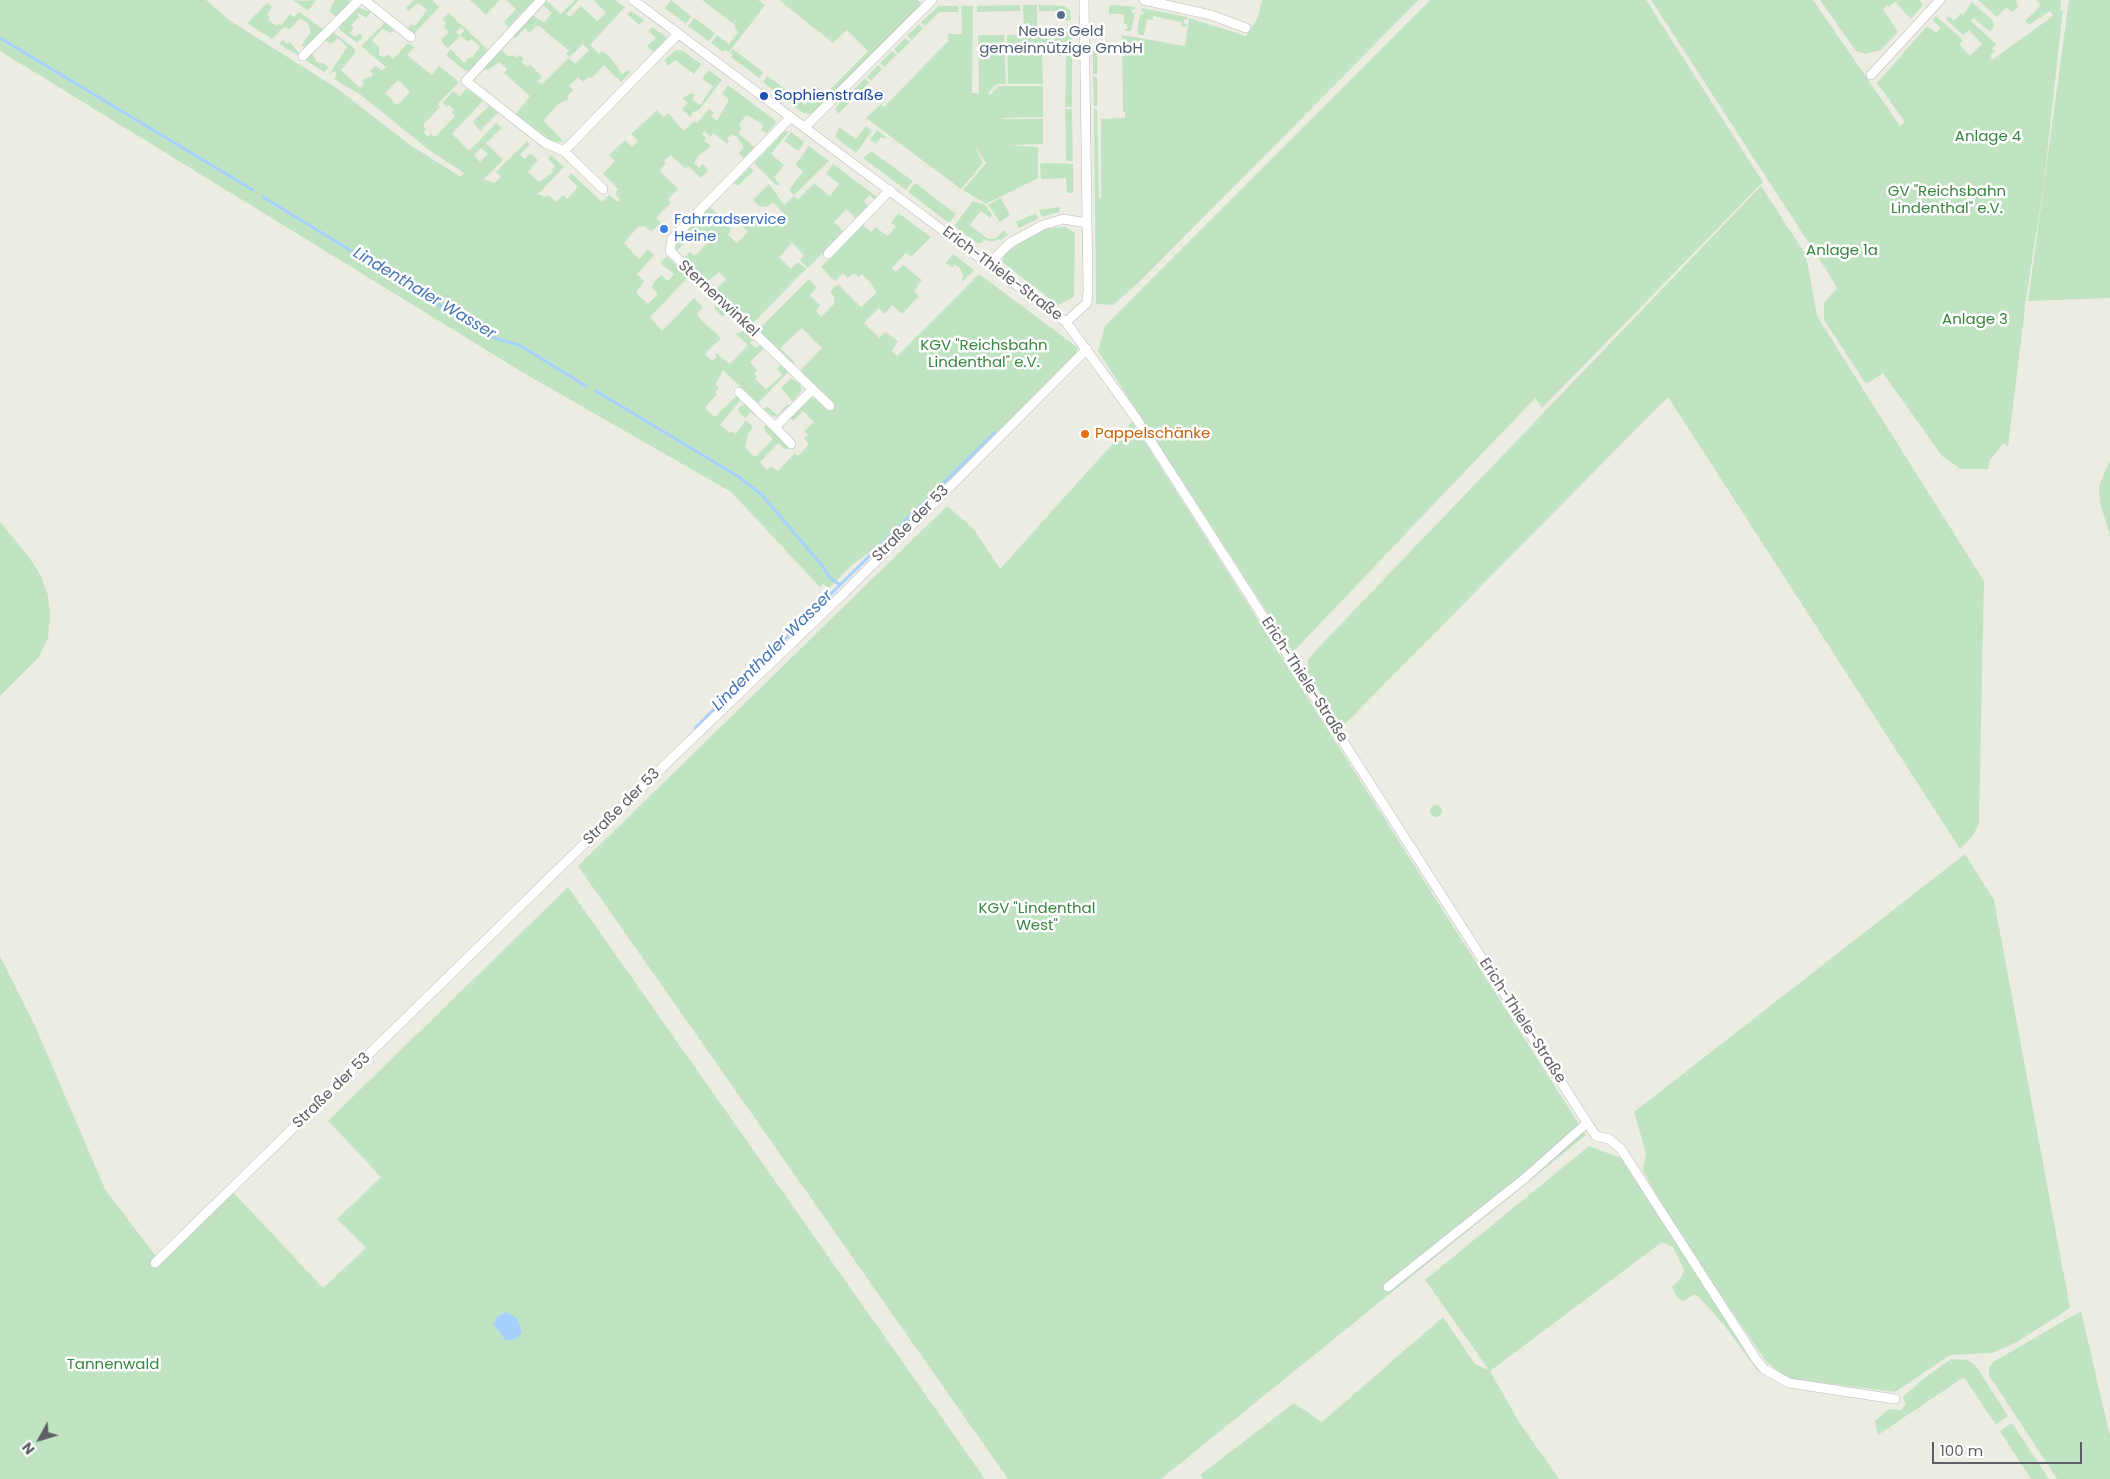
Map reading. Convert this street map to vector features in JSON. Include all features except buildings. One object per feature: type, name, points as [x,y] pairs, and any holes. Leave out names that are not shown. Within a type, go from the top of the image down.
[{"type":"street","points":[[304,56],[359,0]]},
{"type":"street","points":[[364,0],[411,37]]},
{"type":"street","points":[[541,0],[466,81],[545,142],[564,151],[603,189]]},
{"type":"street","name":"Erich-Thiele-Straße","points":[[633,0],[1066,322],[1136,418],[1596,1136],[1609,1139],[1621,1149],[1756,1359],[1764,1369],[1779,1379],[1796,1385],[1896,1399]]},
{"type":"street","points":[[805,127],[932,0]]},
{"type":"street","points":[[1066,322],[1087,303],[1084,0]]},
{"type":"street","points":[[1144,0],[1210,15],[1246,28]]},
{"type":"street","points":[[1871,75],[1940,0]]},
{"type":"street","points":[[564,151],[678,34]]},
{"type":"street","name":"Sternenwinkel","points":[[791,117],[672,239],[670,251],[830,406]]},
{"type":"street","points":[[828,254],[890,190]]},
{"type":"street","points":[[989,264],[1010,243],[1043,225],[1063,220],[1087,223]]},
{"type":"street","name":"Straße der 53","points":[[155,1263],[665,764],[846,591],[1087,349]]},
{"type":"street","points":[[775,427],[812,390]]},
{"type":"street","points":[[739,392],[791,444]]},
{"type":"street","points":[[1388,1287],[1525,1178],[1588,1123]]},
{"type":"green space","name":"KGV \"Reichsbahn Lindenthal\" e.V.","points":[[0,0],[206,0],[229,20],[338,89],[410,145],[461,177],[464,173],[429,150],[361,95],[334,79],[337,74],[334,71],[328,76],[347,47],[338,38],[331,44],[325,40],[333,32],[355,49],[355,53],[341,70],[360,88],[364,84],[362,81],[365,78],[373,76],[370,71],[373,68],[376,66],[382,71],[386,67],[361,46],[385,23],[394,31],[390,33],[382,29],[372,41],[379,47],[379,55],[384,57],[388,54],[393,59],[408,43],[414,47],[407,55],[432,75],[439,66],[459,82],[438,104],[440,107],[423,125],[426,129],[423,132],[428,137],[431,134],[435,137],[455,116],[452,113],[454,110],[449,105],[446,108],[443,102],[453,91],[460,97],[466,88],[483,101],[452,134],[469,151],[496,123],[501,128],[486,143],[503,160],[484,179],[494,183],[501,177],[496,172],[527,141],[530,144],[520,155],[525,159],[530,153],[538,160],[528,172],[539,182],[553,172],[551,170],[555,166],[548,159],[551,155],[564,167],[538,194],[546,197],[548,195],[556,202],[563,195],[567,199],[578,187],[568,177],[571,173],[602,202],[609,195],[618,202],[620,199],[615,194],[618,189],[603,174],[615,161],[609,155],[625,140],[632,147],[638,141],[631,134],[657,110],[664,117],[668,113],[684,131],[694,121],[697,123],[709,109],[714,112],[711,116],[717,121],[729,100],[722,94],[728,85],[776,121],[775,124],[767,133],[761,130],[763,126],[761,123],[746,115],[739,125],[742,128],[738,133],[754,147],[744,158],[739,153],[744,147],[736,136],[731,135],[727,139],[729,141],[727,144],[714,133],[710,137],[704,131],[702,134],[706,138],[704,141],[710,145],[709,148],[699,155],[694,163],[699,168],[703,164],[708,170],[701,178],[689,166],[686,169],[671,155],[664,161],[666,163],[661,172],[678,189],[668,199],[671,203],[656,218],[661,223],[651,232],[645,226],[638,227],[624,243],[639,259],[648,250],[654,255],[637,274],[644,281],[636,293],[648,304],[658,294],[652,288],[654,282],[661,275],[668,281],[674,274],[660,263],[667,256],[688,277],[650,317],[662,331],[694,298],[703,307],[697,314],[699,318],[721,338],[705,354],[712,361],[717,357],[716,353],[730,364],[748,345],[736,334],[745,330],[754,339],[750,343],[756,348],[760,345],[763,349],[750,362],[757,370],[754,373],[757,377],[755,379],[766,389],[782,375],[777,369],[781,365],[788,372],[758,403],[723,370],[716,384],[719,388],[715,392],[717,394],[705,408],[715,417],[737,395],[741,399],[720,425],[730,433],[732,431],[736,434],[746,420],[753,427],[748,434],[745,447],[755,457],[773,439],[766,432],[764,427],[766,425],[789,447],[786,450],[778,443],[760,462],[767,470],[771,466],[778,471],[795,453],[798,456],[809,444],[804,439],[808,435],[804,431],[814,422],[803,411],[793,421],[790,418],[809,398],[817,399],[828,411],[835,405],[800,371],[822,348],[802,328],[780,348],[795,362],[793,364],[758,330],[809,279],[817,287],[810,295],[820,305],[816,311],[821,317],[834,304],[834,297],[830,291],[838,284],[861,307],[876,293],[873,286],[862,274],[859,277],[854,273],[848,278],[843,273],[835,281],[821,267],[862,224],[871,232],[875,227],[888,236],[896,226],[891,223],[898,213],[931,237],[911,257],[906,253],[892,268],[896,272],[903,265],[922,280],[914,291],[919,296],[902,314],[892,305],[885,314],[879,308],[864,323],[879,338],[885,332],[898,341],[892,351],[897,356],[979,274],[1078,348],[1076,353],[882,550],[879,545],[852,565],[829,588],[822,583],[821,588],[731,492],[522,372],[0,51]],"holes":[[[398,80],[410,92],[397,105],[385,93]],[[481,148],[488,154],[480,162],[474,155]]]},
{"type":"green space","points":[[293,0],[301,1],[316,0],[308,11]]},
{"type":"green space","points":[[335,0],[350,0],[348,5],[336,17],[329,11]]},
{"type":"green space","points":[[414,0],[432,0],[439,7],[414,34],[407,29],[412,24],[415,26],[427,10],[418,3],[409,11],[406,8]]},
{"type":"green space","points":[[470,0],[500,0],[486,15]]},
{"type":"green space","points":[[507,0],[534,0],[508,27],[504,22],[516,9]]},
{"type":"green space","points":[[546,0],[561,14],[575,0],[579,0],[566,14],[570,17],[581,6],[597,21],[606,13],[594,0],[615,0],[625,7],[590,45],[599,54],[602,51],[609,56],[622,74],[629,70],[631,72],[621,82],[604,65],[591,78],[589,77],[583,82],[578,77],[569,86],[573,90],[567,96],[569,99],[557,105],[543,121],[564,142],[553,142],[516,114],[530,96],[504,73],[507,69],[499,62],[488,70],[482,69],[500,51],[503,51],[510,57],[513,55],[517,58],[520,55],[524,59],[521,62],[527,67],[530,64],[542,77],[538,81],[542,84],[569,58],[575,64],[589,50],[583,44],[570,57],[566,54],[569,51],[538,25],[529,33],[525,28],[515,39],[513,36],[532,15],[544,22],[552,13],[543,5]]},
{"type":"green space","points":[[671,0],[691,16],[686,24],[665,8]]},
{"type":"green space","points":[[702,0],[758,0],[765,5],[729,52],[725,50],[723,52],[711,43],[717,35],[729,44],[738,32],[734,28],[736,26]]},
{"type":"green space","points":[[779,0],[917,0],[922,4],[813,114],[803,113],[763,82],[768,76],[805,105],[811,98],[817,103],[868,51],[847,30],[833,43]]},
{"type":"green space","points":[[1262,0],[1419,0],[1138,283],[1113,305],[1096,304],[1094,109],[1097,109],[1099,199],[1101,198],[1101,119],[1125,118],[1125,112],[1123,112],[1122,35],[1185,46],[1189,18],[1246,36],[1258,17]]},
{"type":"green space","points":[[1430,0],[1646,0],[1763,182],[1542,408],[1535,398],[1293,652],[1098,351],[1105,326]]},
{"type":"green space","name":"GV \"Reichsbahn Lindenthal\" e.V.","points":[[1651,0],[1813,0],[1900,126],[1905,122],[1877,83],[1927,26],[1936,33],[1941,28],[1932,20],[1936,16],[1960,37],[1963,41],[1959,44],[1970,56],[1982,44],[1969,30],[1963,35],[1946,19],[1948,16],[1954,21],[1961,13],[1963,15],[1972,2],[1993,21],[1994,27],[1990,32],[1974,18],[1971,21],[1996,44],[1992,49],[1995,51],[1990,56],[1992,59],[1985,65],[2053,16],[2050,11],[2029,25],[2025,21],[2041,5],[2036,0],[2061,0],[2060,11],[2063,9],[2044,182],[2025,306],[2022,303],[2025,308],[2008,447],[2004,443],[1990,460],[1988,469],[1961,469],[1942,456],[1883,373],[1866,384],[1824,320],[1824,303],[1837,288]]},
{"type":"green space","points":[[1820,0],[1919,0],[1923,5],[1911,19],[1895,2],[1889,7],[1887,5],[1883,9],[1898,32],[1881,50],[1865,54],[1856,51]]},
{"type":"green space","points":[[1978,0],[2016,0],[2018,7],[2012,12],[2006,7],[1997,17]]},
{"type":"green space","points":[[2069,0],[2110,0],[2110,298],[2028,301]]},
{"type":"green space","points":[[267,3],[272,7],[267,15],[270,17],[268,20],[277,26],[279,24],[282,25],[290,14],[294,17],[299,12],[324,30],[306,48],[301,46],[311,32],[308,24],[300,18],[290,29],[284,27],[272,39],[247,23]]},
{"type":"green space","points":[[1020,5],[1020,11],[977,12],[977,6]]},
{"type":"green space","points":[[1023,5],[1037,5],[1037,29],[1047,29],[1045,34],[1047,34],[1048,39],[1065,38],[1065,32],[1072,32],[1072,52],[1042,53],[1043,84],[1008,84],[1007,35],[1024,34]]},
{"type":"green space","points":[[1039,5],[1065,6],[1070,10],[1071,20],[1065,20],[1065,16],[1060,11],[1039,11]]},
{"type":"green space","points":[[1109,5],[1135,7],[1135,10],[1132,9],[1132,13],[1135,13],[1131,31],[1124,31],[1127,28],[1127,24],[1124,24],[1124,14],[1109,14]]},
{"type":"green space","points":[[939,6],[958,6],[958,12],[939,12],[925,26],[921,22]]},
{"type":"green space","points":[[961,6],[973,6],[972,93],[979,93],[978,35],[1004,35],[1006,84],[997,84],[988,93],[990,95],[998,86],[1043,86],[1043,117],[1001,118],[1043,119],[1043,144],[1008,145],[1038,147],[1038,178],[986,204],[963,190],[986,163],[974,145],[983,163],[961,189],[866,118],[881,104],[884,107],[948,41],[948,34],[962,34]]},
{"type":"green space","points":[[359,8],[371,12],[366,18],[359,13],[357,15],[359,17],[351,25],[354,28],[350,33],[355,37],[360,33],[363,37],[357,43],[340,30],[339,26]]},
{"type":"green space","points":[[1142,8],[1187,17],[1188,20],[1184,19],[1184,23],[1187,24],[1186,27],[1181,26],[1181,22],[1153,16],[1153,20],[1147,19],[1144,35],[1139,35],[1137,30],[1140,15],[1143,15],[1144,11],[1141,11]]},
{"type":"green space","points":[[631,11],[644,20],[639,25],[627,14]]},
{"type":"green space","points":[[449,13],[488,50],[470,70],[466,71],[446,55],[451,49],[464,63],[470,57],[472,58],[480,47],[472,39],[468,42],[460,35],[464,31],[461,27],[456,32],[460,36],[448,48],[443,44],[441,40],[449,32],[444,27],[446,23],[443,19]]},
{"type":"green space","points":[[694,18],[715,33],[709,41],[688,26]]},
{"type":"green space","points":[[919,24],[923,28],[912,40],[907,36]]},
{"type":"green space","points":[[652,27],[666,37],[666,41],[654,53],[647,46],[656,38],[649,31]]},
{"type":"green space","points":[[905,38],[910,42],[898,54],[894,49]]},
{"type":"green space","points":[[283,40],[287,44],[290,42],[300,54],[298,55],[279,44]]},
{"type":"green space","points":[[1093,46],[1097,46],[1097,74],[1093,74]]},
{"type":"green space","points":[[733,49],[763,72],[759,78],[731,57],[733,55],[730,53]]},
{"type":"green space","points":[[676,50],[683,51],[701,64],[694,74],[675,60],[668,66],[664,60]]},
{"type":"green space","points":[[892,51],[896,55],[884,67],[880,63]]},
{"type":"green space","points":[[312,53],[317,62],[325,64],[329,68],[324,72],[305,60]]},
{"type":"green space","points":[[1066,55],[1072,55],[1072,107],[1065,107]]},
{"type":"green space","points":[[878,65],[882,69],[871,81],[867,77]]},
{"type":"green space","points":[[709,70],[722,80],[699,110],[693,112],[690,117],[682,109],[688,103],[682,98],[692,93],[694,95],[693,100],[700,105],[713,86],[702,79]]},
{"type":"green space","points":[[1093,77],[1097,77],[1097,106],[1094,106]]},
{"type":"green space","points":[[865,78],[869,83],[858,94],[853,90]]},
{"type":"green space","points":[[851,92],[856,96],[838,114],[835,108]]},
{"type":"green space","points":[[489,106],[498,113],[480,131],[473,122]]},
{"type":"green space","points":[[1065,109],[1072,109],[1073,161],[1066,161]]},
{"type":"green space","points":[[866,126],[872,131],[856,153],[835,137],[839,127],[856,139]]},
{"type":"green space","points":[[877,130],[886,137],[885,139],[881,137],[876,144],[870,140]]},
{"type":"green space","points":[[785,131],[789,131],[771,154],[784,165],[774,177],[780,184],[777,186],[754,163]]},
{"type":"green space","points":[[791,132],[804,142],[798,151],[784,141]]},
{"type":"green space","points":[[809,146],[829,161],[794,195],[789,190],[803,171],[795,165]]},
{"type":"green space","points":[[871,151],[913,181],[906,190],[863,158]]},
{"type":"green space","points":[[833,164],[877,197],[874,200],[870,195],[864,201],[868,206],[855,218],[846,209],[834,222],[843,231],[808,268],[800,260],[804,255],[792,243],[779,257],[791,269],[798,262],[806,269],[752,324],[716,289],[726,279],[719,272],[708,281],[684,258],[690,252],[694,256],[697,254],[708,242],[697,230],[691,236],[688,230],[710,207],[731,228],[728,235],[737,243],[748,232],[736,220],[740,216],[748,215],[762,227],[774,216],[782,224],[788,218],[773,202],[767,207],[759,206],[753,200],[769,184],[784,205],[794,196],[798,199],[814,183],[830,196],[839,184],[826,174]]},
{"type":"green space","points":[[1040,164],[1073,164],[1073,193],[1067,193],[1066,178],[1041,179]]},
{"type":"green space","points":[[750,167],[754,171],[738,186],[734,183]]},
{"type":"green space","points":[[915,183],[956,214],[949,223],[908,192]]},
{"type":"green space","points":[[1761,186],[1806,255],[1817,316],[1984,581],[1979,824],[1972,837],[1960,849],[1668,397],[1342,727],[1308,673],[1308,660],[1317,649]]},
{"type":"green space","points":[[1001,198],[1010,215],[1000,222],[988,205]]},
{"type":"green space","points":[[973,201],[985,205],[992,215],[990,218],[981,211],[970,225],[988,239],[995,239],[1004,230],[1008,235],[1001,240],[987,241],[984,239],[981,243],[977,243],[954,226]]},
{"type":"green space","points":[[1060,207],[1059,212],[1042,217],[1039,210]]},
{"type":"green space","points":[[1036,213],[1038,219],[1019,228],[1016,222]]},
{"type":"green space","points":[[1065,227],[1075,233],[1074,297],[1058,305],[1002,262],[1005,254],[1023,240],[1047,228]]},
{"type":"green space","points":[[686,231],[689,237],[677,251],[675,247],[676,242]]},
{"type":"green space","points":[[953,254],[974,270],[962,282],[963,275],[960,268],[954,264],[952,268],[946,263]]},
{"type":"green space","points":[[714,299],[730,313],[722,316],[715,310]]},
{"type":"green space","points":[[791,378],[799,383],[802,390],[793,402],[781,388]]},
{"type":"green space","points":[[746,404],[755,413],[754,415],[751,412],[745,418],[738,408]]},
{"type":"green space","points":[[788,404],[789,406],[776,417],[770,415],[764,409],[767,406],[777,415]]},
{"type":"green space","name":"KGV \"Lindenthal West\"","points":[[1132,422],[1586,1135],[1161,1479],[1008,1479],[578,866],[947,506],[973,528],[1000,569]]},
{"type":"green space","points":[[2110,460],[2110,535],[2100,503],[2099,486]]},
{"type":"green space","points":[[0,522],[26,553],[40,574],[48,595],[50,616],[48,638],[39,657],[0,696]]},
{"type":"green space","points":[[1438,805],[1441,806],[1441,816],[1434,817],[1431,816],[1430,809],[1431,806]]},
{"type":"green space","points":[[1965,854],[1994,900],[2070,1308],[2017,1342],[1992,1353],[1950,1355],[1895,1392],[1793,1379],[1779,1373],[1765,1360],[1678,1233],[1643,1171],[1646,1153],[1634,1112]]},
{"type":"green space","name":"Tannenwald","points":[[568,887],[985,1479],[0,1479],[0,956],[36,1028],[105,1189],[161,1263],[233,1192],[323,1288],[366,1248],[337,1219],[381,1177],[328,1121]]},
{"type":"green space","points":[[1589,1146],[1621,1158],[1756,1365],[1760,1374],[1724,1325],[1701,1299],[1695,1294],[1683,1301],[1677,1298],[1672,1287],[1681,1278],[1684,1270],[1673,1247],[1662,1242],[1490,1371],[1519,1422],[1559,1479],[1203,1479],[1200,1475],[1294,1403],[1322,1422],[1443,1317],[1475,1364],[1489,1370],[1425,1280]]},
{"type":"green space","points":[[2081,1311],[2110,1436],[2110,1479],[2057,1479],[1989,1375],[1989,1367],[1993,1362]]},
{"type":"green space","points":[[1951,1359],[1968,1360],[1976,1366],[2008,1416],[1996,1425],[1964,1377],[1878,1435],[1875,1421],[1889,1409],[1901,1410],[1906,1404],[1903,1397],[1923,1379]]},
{"type":"green space","points":[[2012,1423],[2049,1479],[2031,1479],[2000,1431]]},
{"type":"water","points":[[506,1312],[517,1318],[522,1332],[516,1339],[506,1341],[493,1324],[498,1316]]},
{"type":"waterway","name":"Lindenthaler Wasser","points":[[0,38],[253,190]]},
{"type":"waterway","name":"Lindenthaler Wasser","points":[[263,197],[494,338],[519,345],[586,386]]},
{"type":"waterway","name":"Lindenthaler Wasser","points":[[596,391],[739,477],[762,495],[824,568],[829,577],[840,585],[695,728]]},
{"type":"waterway","points":[[840,585],[994,433]]},
{"type":"place","name":"Neues Geld gemeinnützige GmbH","points":[[1061,15]]},
{"type":"place","name":"Sophienstraße","points":[[764,96]]},
{"type":"place","name":"Fahrradservice Heine","points":[[664,229]]},
{"type":"place","name":"Pappelschänke","points":[[1085,434]]},
{"type":"park label","name":"Anlage 4","points":[[1988,137]]},
{"type":"park label","name":"Anlage 1a","points":[[1842,251]]},
{"type":"park label","name":"Anlage 3","points":[[1975,320]]}]
